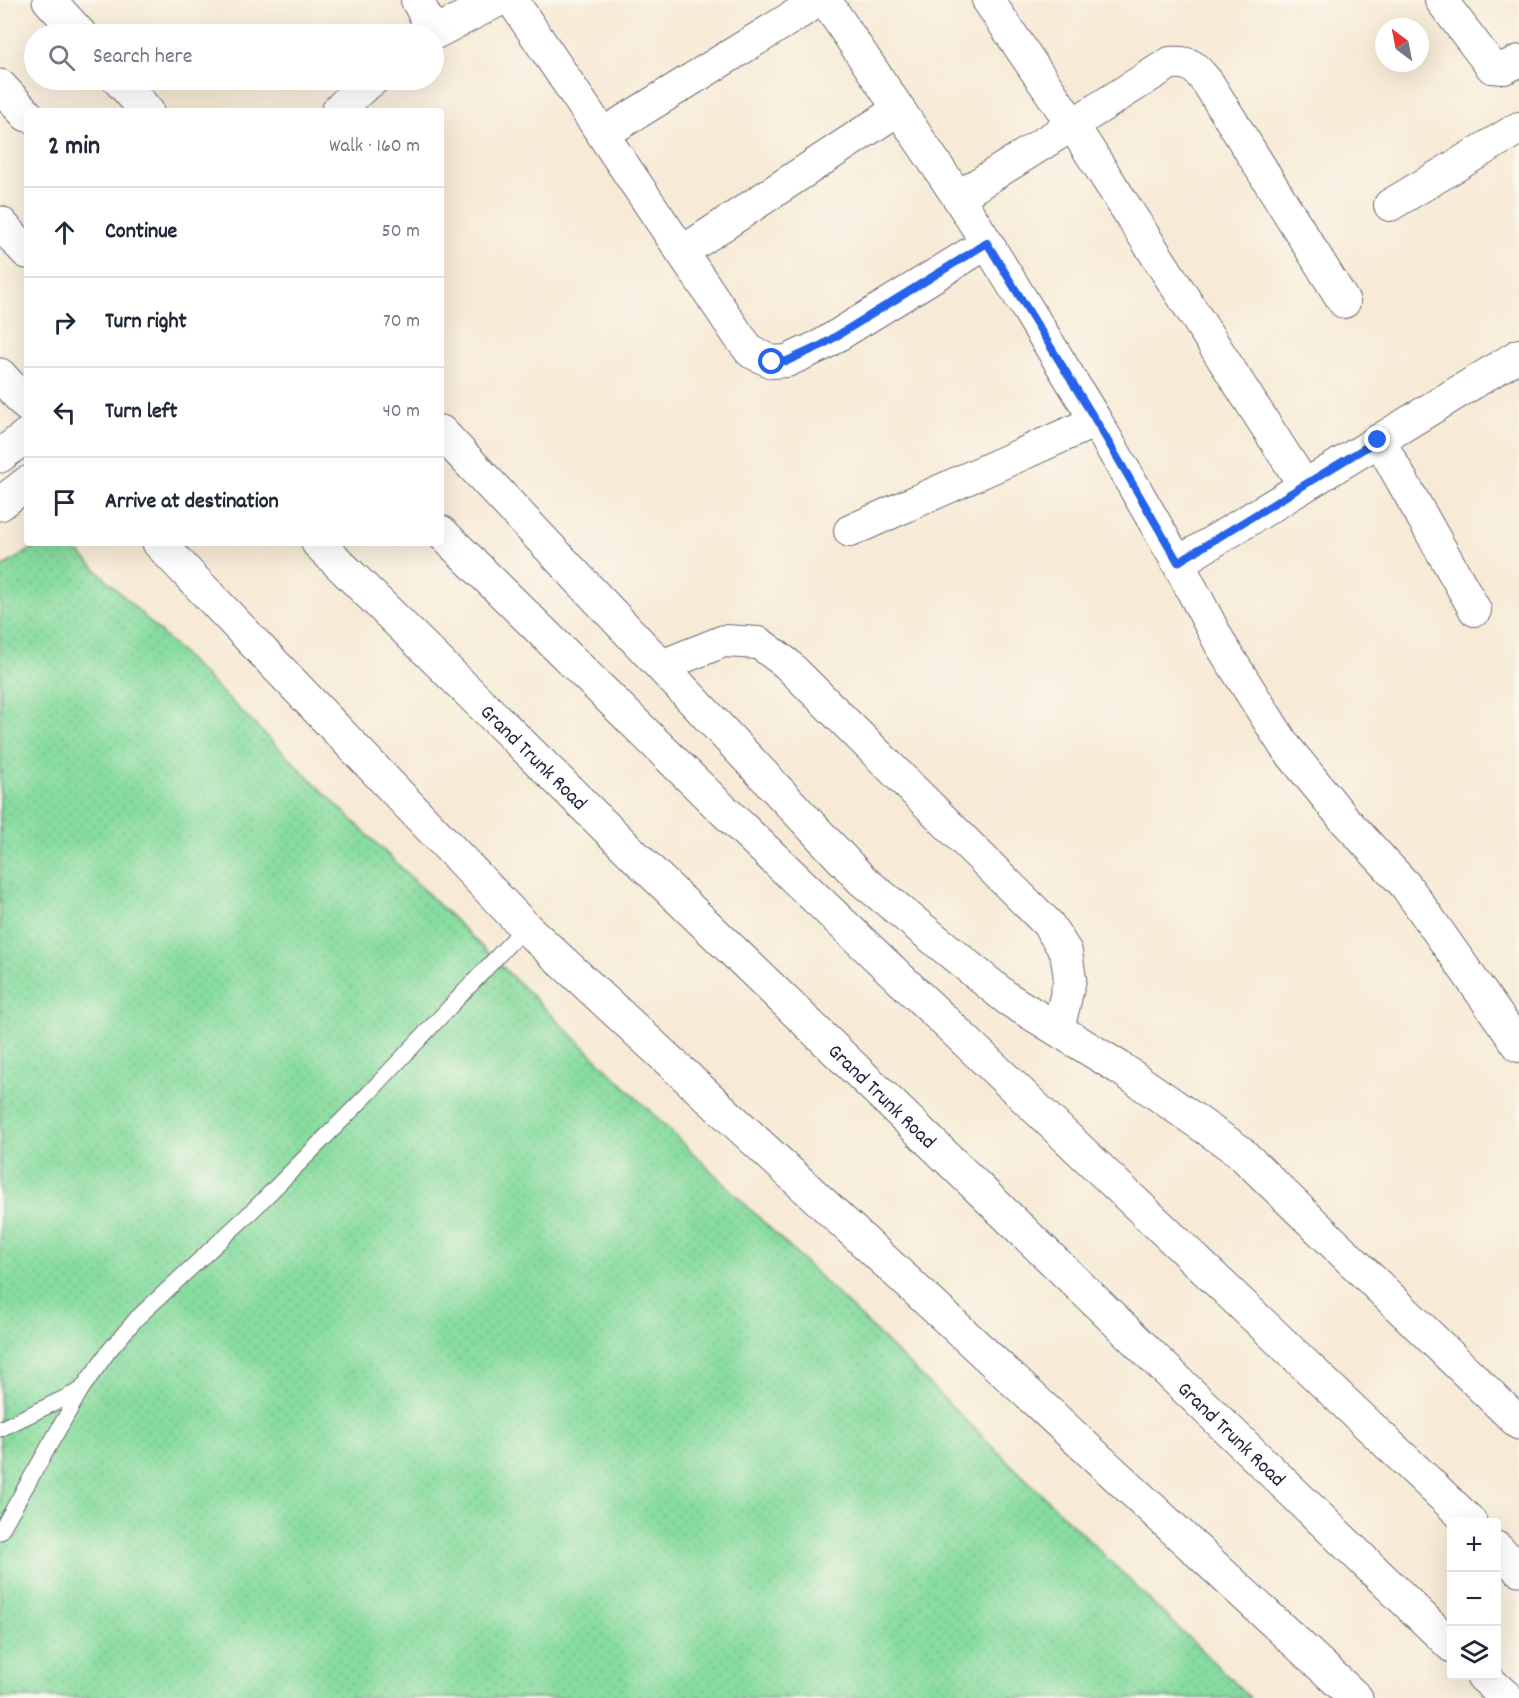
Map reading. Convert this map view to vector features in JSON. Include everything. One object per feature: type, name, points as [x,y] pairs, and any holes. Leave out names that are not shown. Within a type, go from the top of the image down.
[{"type":"main road","points":[[49,0],[71,24]]},
{"type":"main road","points":[[444,28],[498,0]]},
{"type":"main road","points":[[0,86],[24,112]]},
{"type":"main road","points":[[128,90],[144,108]]},
{"type":"main road","points":[[341,108],[361,90]]},
{"type":"main road","points":[[0,223],[24,249]]},
{"type":"main road","points":[[0,375],[24,402]]},
{"type":"main road","points":[[444,435],[862,880],[1008,999],[1120,1068],[1239,1151],[1519,1423]]},
{"type":"main road","points":[[0,456],[24,437]]},
{"type":"main road","points":[[0,504],[24,485]]},
{"type":"main road","points":[[444,535],[724,811],[1466,1518]]},
{"type":"main road","points":[[162,546],[525,927],[1356,1698]]},
{"type":"main road","name":"Grand Trunk Road","points":[[321,546],[646,867],[1447,1641]]},
{"type":"main road","points":[[1501,1552],[1519,1569]]},
{"type":"main road","points":[[1487,1680],[1507,1698]]},
{"type":"street","points":[[417,0],[428,24]]},
{"type":"street","points":[[512,0],[751,352],[772,362],[787,361],[822,345],[987,243]]},
{"type":"street","points":[[603,135],[823,0],[899,109],[987,243],[1096,421],[1178,562],[1221,645],[1284,745],[1345,820],[1406,886],[1519,1046]]},
{"type":"street","points":[[988,0],[1072,124],[1304,485]]},
{"type":"street","points":[[1440,0],[1492,68],[1504,68],[1519,62]]},
{"type":"street","points":[[958,197],[1170,63],[1185,61],[1196,68],[1208,83],[1344,302]]},
{"type":"street","points":[[682,252],[899,109]]},
{"type":"street","points":[[1390,205],[1519,128]]},
{"type":"street","points":[[1178,562],[1519,355]]},
{"type":"street","points":[[850,531],[1096,421]]},
{"type":"street","points":[[1378,440],[1474,610]]},
{"type":"street","points":[[661,666],[724,641],[759,643],[786,663],[1048,924],[1066,952],[1070,979],[1058,1030]]},
{"type":"lane","points":[[0,1532],[81,1390],[108,1352],[137,1318],[261,1202],[369,1093],[525,927]]},
{"type":"lane","points":[[0,1429],[81,1390]]},
{"type":"green space","points":[[37,546],[72,546],[1250,1698],[0,1698],[0,568]]},
{"type":"route","points":[[772,362],[787,361],[822,345],[987,243],[1096,421],[1178,562],[1378,440]]}]
